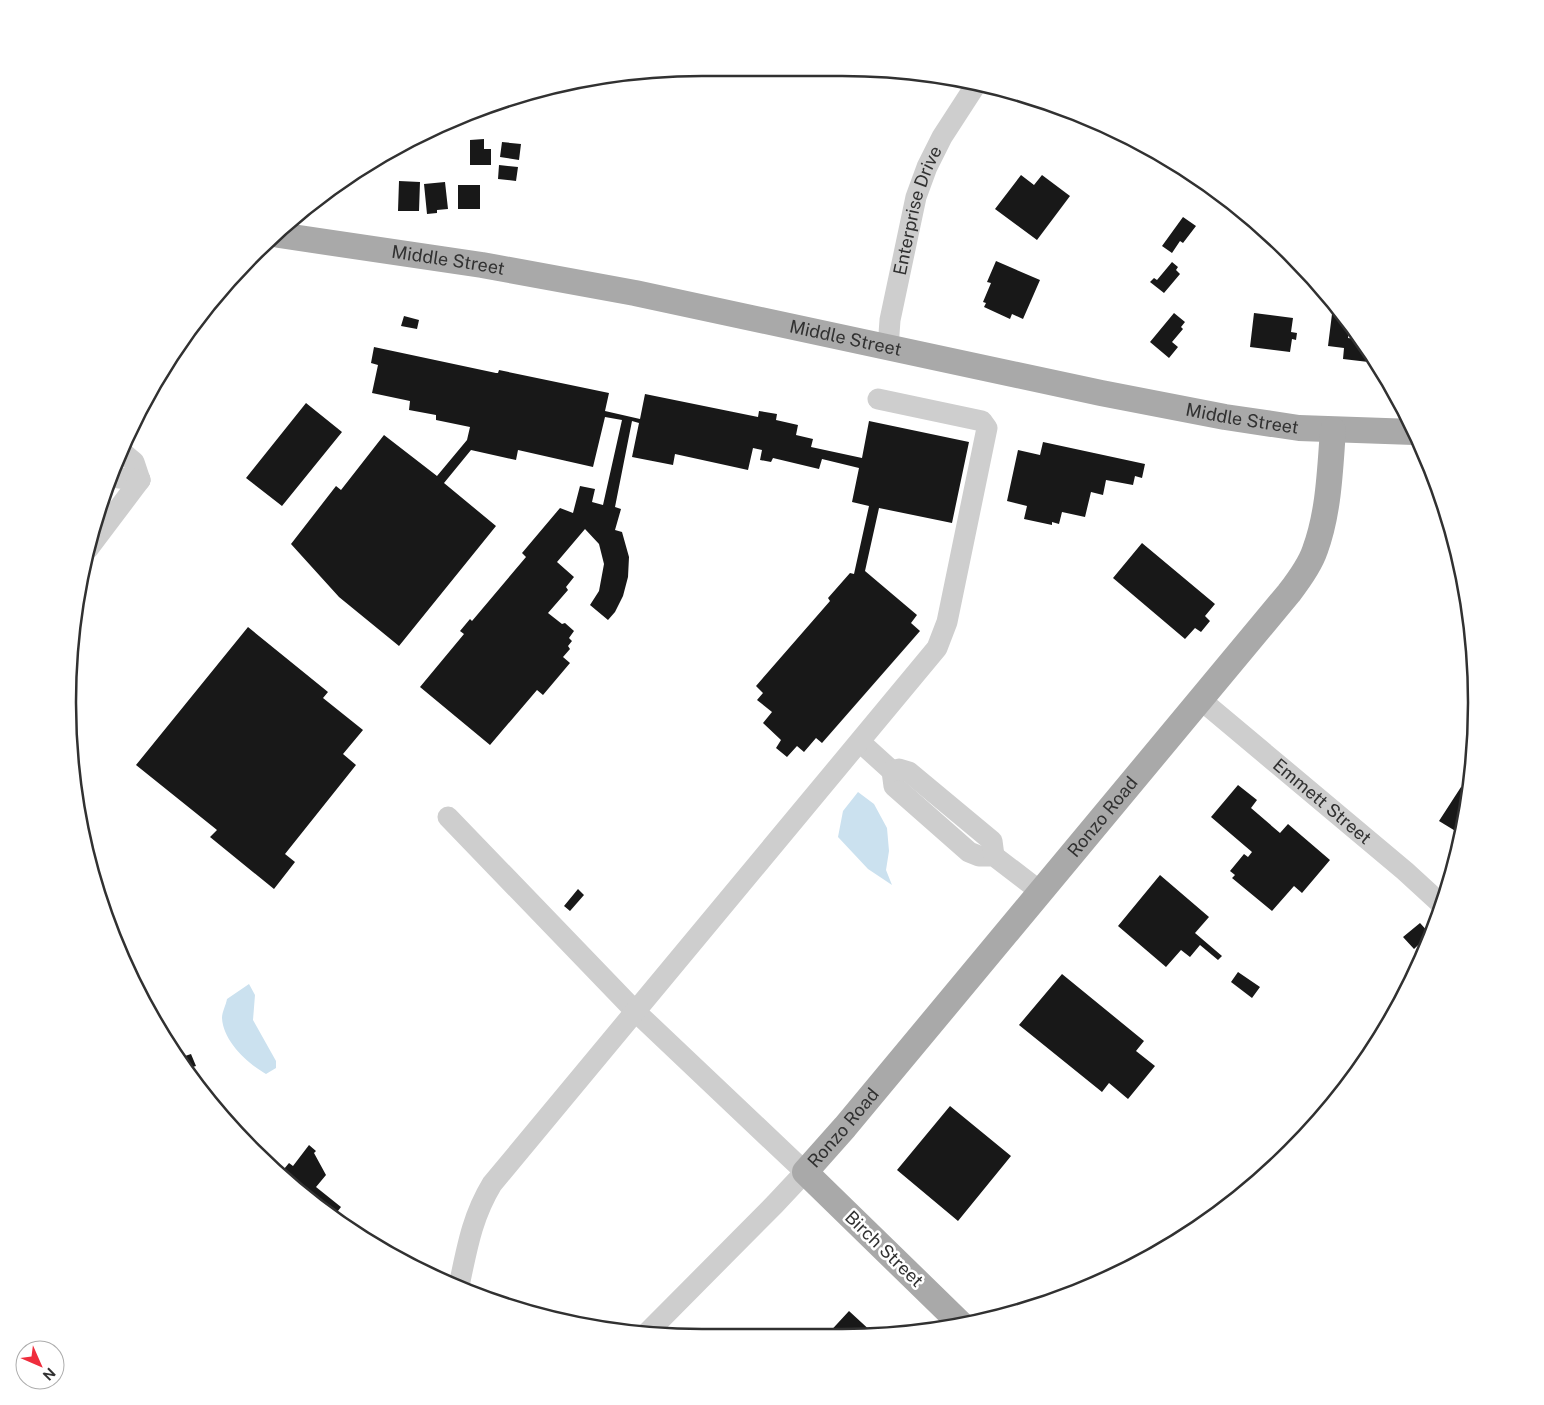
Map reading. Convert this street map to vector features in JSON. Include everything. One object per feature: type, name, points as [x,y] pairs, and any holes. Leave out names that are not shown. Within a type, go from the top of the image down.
[{"type":"main road","name":"Middle Street","points":[[286,236],[482,265],[594,285],[1184,410],[1265,423],[1333,430],[1406,432]]},
{"type":"main road","name":"Ronzo Road","points":[[804,1172],[834,1140],[1290,593],[1304,573],[1315,551],[1321,530],[1326,504],[1333,430]]},
{"type":"main road","name":"Birch Street","points":[[804,1172],[955,1318]]},
{"type":"street","name":"Enterprise Drive","points":[[888,348],[890,320],[916,197],[927,167],[942,137],[972,90]]},
{"type":"street","points":[[460,1280],[471,1228],[484,1197],[492,1184],[937,648],[947,622],[987,428],[982,421],[878,399]]},
{"type":"street","points":[[127,456],[134,462],[140,480]]},
{"type":"street","points":[[119,477],[140,480]]},
{"type":"street","points":[[100,533],[140,480]]},
{"type":"street","name":"Emmett Street","points":[[1201,700],[1405,871],[1436,900]]},
{"type":"street","points":[[860,742],[892,771],[899,769],[910,772],[962,815],[992,841],[994,856],[1041,892]]},
{"type":"street","points":[[448,817],[636,1012],[804,1172],[655,1326]]},
{"type":"water","points":[[858,792],[874,804],[887,828],[889,851],[886,870],[892,885],[868,869],[838,837],[843,811]]},
{"type":"water","points":[[249,984],[255,995],[253,1020],[276,1061],[276,1068],[266,1074],[244,1058],[232,1043],[223,1027],[222,1016],[227,999]]},
{"type":"building","points":[[484,139],[484,149],[491,149],[491,165],[470,165],[470,140]]},
{"type":"building","points":[[502,142],[521,144],[519,160],[500,157]]},
{"type":"building","points":[[499,165],[518,167],[516,181],[498,179]]},
{"type":"building","points":[[1021,175],[1034,185],[1042,175],[1070,196],[1037,240],[995,209]]},
{"type":"building","points":[[399,181],[420,182],[419,211],[398,211]]},
{"type":"building","points":[[445,182],[448,209],[437,210],[437,213],[427,214],[424,184]]},
{"type":"building","points":[[458,185],[480,185],[480,209],[458,209]]},
{"type":"building","points":[[1183,217],[1196,226],[1183,243],[1180,241],[1172,253],[1162,246]]},
{"type":"building","points":[[996,261],[1040,280],[1023,319],[1012,314],[1010,319],[984,307],[986,303],[983,302],[991,283],[987,282]]},
{"type":"building","points":[[1172,262],[1178,267],[1176,270],[1180,274],[1164,293],[1150,282],[1154,278],[1157,280]]},
{"type":"building","points":[[1174,313],[1185,322],[1181,327],[1183,329],[1172,342],[1178,347],[1169,358],[1150,342]]},
{"type":"building","points":[[1254,313],[1293,318],[1291,332],[1297,333],[1296,340],[1292,339],[1290,352],[1250,347]]},
{"type":"building","points":[[1332,314],[1366,362],[1343,359],[1344,348],[1328,346]]},
{"type":"building","points":[[404,316],[419,320],[417,329],[401,326]]},
{"type":"building","points":[[374,347],[496,373],[499,370],[609,393],[605,411],[640,419],[645,394],[758,417],[759,411],[777,414],[776,420],[798,425],[796,435],[813,439],[811,447],[862,458],[869,421],[969,442],[952,523],[879,508],[865,571],[917,615],[911,623],[920,631],[822,743],[816,738],[804,752],[797,746],[787,757],[776,748],[781,740],[763,723],[772,712],[757,700],[763,693],[756,686],[830,601],[828,598],[850,573],[854,574],[869,506],[852,502],[859,468],[822,459],[819,469],[773,458],[771,462],[760,460],[762,450],[753,448],[748,470],[675,454],[673,465],[632,457],[639,423],[632,421],[615,507],[621,509],[615,530],[622,532],[629,557],[628,577],[623,596],[615,612],[608,620],[590,605],[599,591],[604,564],[599,544],[585,529],[557,562],[574,577],[566,587],[568,590],[548,613],[574,631],[569,638],[572,641],[568,646],[570,649],[563,657],[570,663],[543,695],[537,690],[490,745],[420,687],[464,634],[460,631],[470,619],[472,621],[526,557],[522,553],[560,508],[573,513],[580,486],[595,489],[592,502],[603,505],[622,420],[605,417],[593,467],[518,450],[516,460],[471,450],[444,483],[496,526],[399,646],[339,597],[291,544],[336,486],[341,490],[384,435],[437,476],[467,440],[470,427],[436,420],[436,415],[409,410],[410,401],[372,393],[378,365],[371,363]]},
{"type":"building","points":[[306,403],[342,432],[282,506],[246,478]]},
{"type":"building","points":[[1043,442],[1145,464],[1142,478],[1135,476],[1133,485],[1106,480],[1103,495],[1091,492],[1085,517],[1062,512],[1059,524],[1052,522],[1052,525],[1024,519],[1027,506],[1007,501],[1018,450],[1040,455]]},
{"type":"building","points":[[1142,543],[1215,604],[1205,616],[1210,621],[1201,632],[1195,628],[1185,639],[1113,578]]},
{"type":"building","points":[[248,627],[328,692],[323,698],[363,730],[343,754],[356,765],[285,854],[295,862],[274,889],[210,837],[217,830],[136,765]]},
{"type":"building","points":[[1238,785],[1257,800],[1251,808],[1280,833],[1288,824],[1330,860],[1302,893],[1294,886],[1272,911],[1232,878],[1235,875],[1230,871],[1244,854],[1248,857],[1252,852],[1211,817]]},
{"type":"building","points":[[1461,787],[1462,787],[1455,831],[1439,821]]},
{"type":"building","points":[[1160,875],[1209,917],[1195,933],[1222,956],[1218,960],[1200,945],[1190,957],[1181,950],[1166,967],[1118,926]]},
{"type":"building","points":[[578,889],[584,895],[570,911],[564,906]]},
{"type":"building","points":[[1420,923],[1425,929],[1419,944],[1414,949],[1403,937]]},
{"type":"building","points":[[1238,972],[1260,987],[1252,998],[1231,982]]},
{"type":"building","points":[[1062,974],[1144,1041],[1136,1051],[1155,1066],[1128,1099],[1109,1083],[1102,1092],[1019,1025]]},
{"type":"building","points":[[191,1054],[196,1066],[194,1067],[186,1056]]},
{"type":"building","points":[[950,1106],[1011,1156],[958,1221],[897,1170]]},
{"type":"building","points":[[309,1145],[316,1151],[314,1153],[326,1175],[316,1187],[341,1207],[338,1211],[285,1168],[289,1163],[293,1166]]},
{"type":"building","points":[[849,1311],[867,1328],[842,1329],[832,1329]]}]
